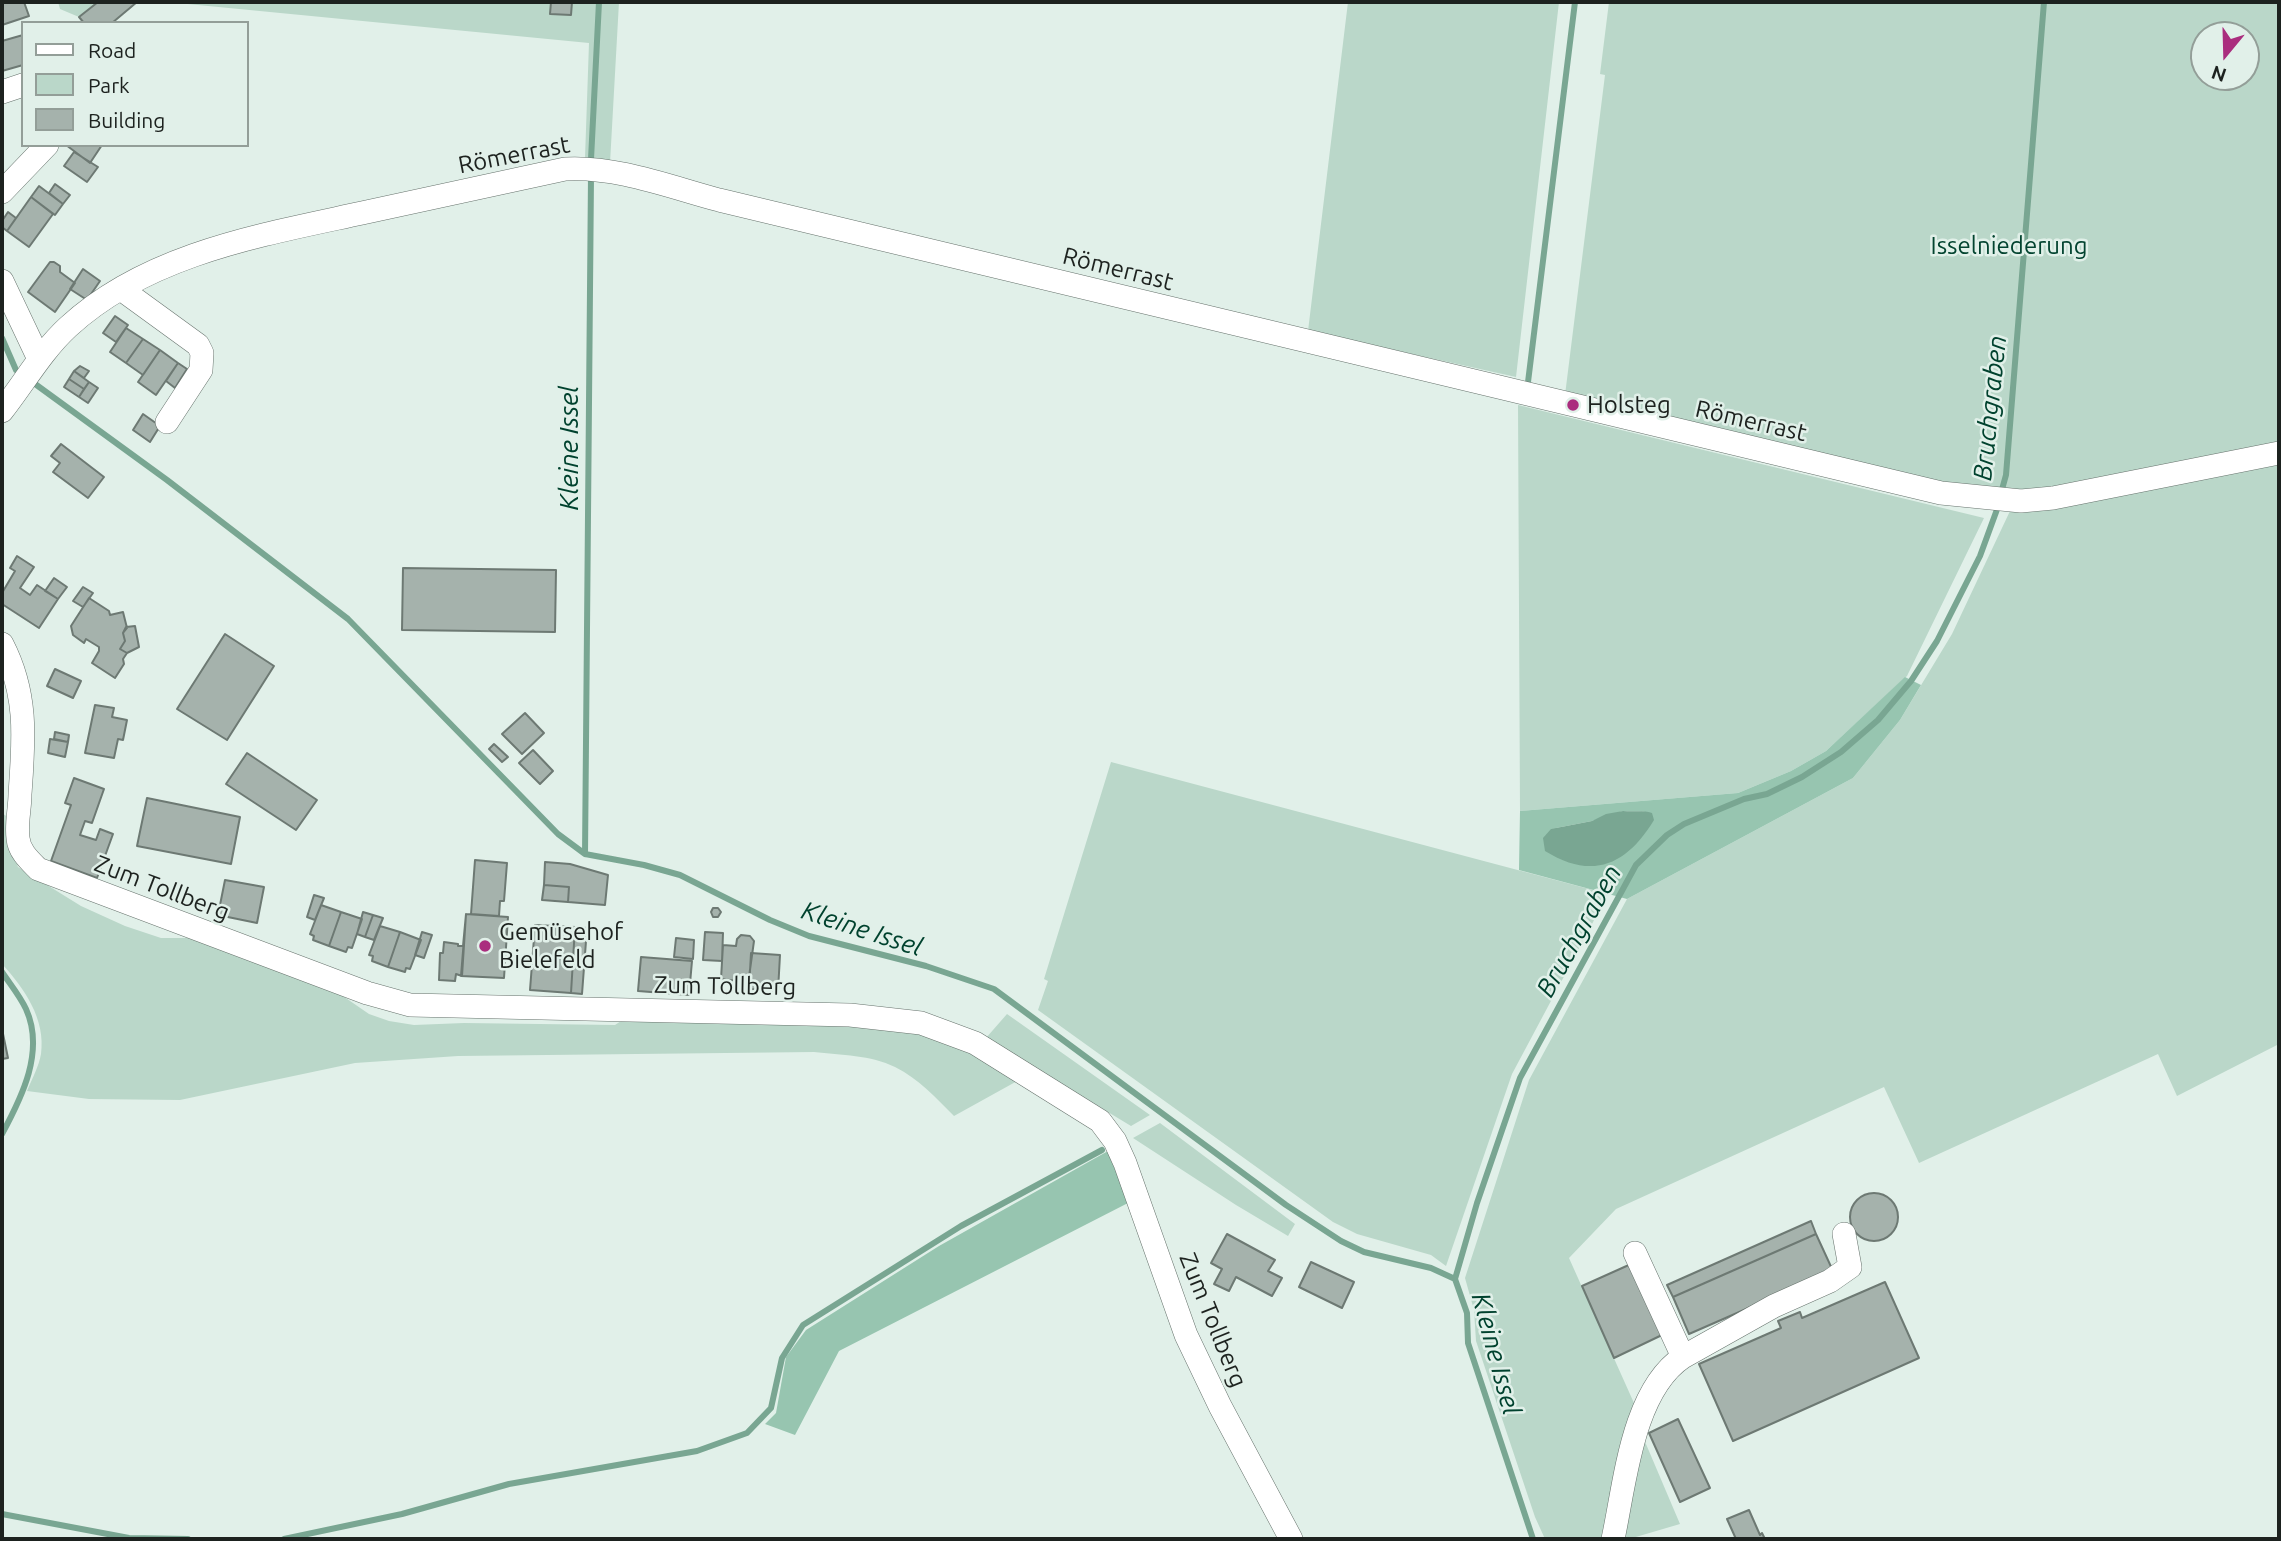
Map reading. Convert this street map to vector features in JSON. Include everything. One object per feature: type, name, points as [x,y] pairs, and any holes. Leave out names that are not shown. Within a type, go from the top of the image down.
[{"type":"street","points":[[2,92],[21,86]]},
{"type":"street","points":[[2,192],[45,147]]},
{"type":"street","name":"Römerrast","points":[[2,411],[69,326],[121,289],[169,265],[243,239],[565,169],[586,168],[607,170],[719,200],[1941,493],[2021,501],[2053,498],[2279,453]]},
{"type":"street","points":[[2,281],[31,372]]},
{"type":"street","points":[[121,289],[198,345],[202,353],[201,370],[167,422]]},
{"type":"street","name":"Zum Tollberg","points":[[2,644],[13,667],[22,703],[24,744],[18,838],[24,855],[38,869],[367,993],[410,1005],[850,1015],[921,1023],[975,1043],[1100,1121],[1115,1141],[1125,1163],[1186,1335],[1220,1406],[1291,1539]]},
{"type":"street","points":[[1614,1539],[1637,1430],[1661,1377],[1671,1365],[1683,1357],[1774,1306],[1830,1281],[1850,1267],[1843,1234]]},
{"type":"street","points":[[1635,1254],[1683,1357]]},
{"type":"green space","points":[[58,2],[98,2],[79,17],[60,9]]},
{"type":"green space","points":[[167,2],[619,2],[610,163],[585,158],[589,43]]},
{"type":"green space","points":[[1348,2],[1559,2],[1516,377],[1308,331]]},
{"type":"green space","name":"Isselniederung","points":[[1609,2],[2279,2],[2279,446],[2003,497],[1565,395],[1605,75],[1600,74]]},
{"type":"green space","points":[[1518,405],[1984,518],[1907,676],[1826,751],[1791,771],[1738,793],[1520,811]]},
{"type":"green space","points":[[2279,462],[2279,1044],[2177,1096],[2158,1054],[1919,1163],[1884,1087],[1616,1209],[1569,1258],[1638,1412],[1608,1539],[1545,1539],[1535,1517],[1476,1341],[1474,1310],[1465,1278],[1529,1080],[1627,899],[1853,778],[1900,720],[1952,634],[2010,511]]},
{"type":"green space","points":[[1111,762],[1608,894],[1512,1074],[1446,1266],[1431,1255],[1357,1234],[1333,1222],[1038,1010],[1048,981],[1044,979]]},
{"type":"green space","points":[[2,813],[9,818],[9,841],[18,867],[81,906],[125,926],[161,938],[194,938],[337,992],[369,1014],[389,1021],[414,1025],[615,1025],[624,1019],[848,1024],[927,1033],[969,1049],[1019,1080],[954,1116],[919,1083],[895,1067],[866,1058],[814,1052],[458,1056],[355,1063],[180,1100],[89,1099],[27,1091],[40,1059],[42,1041],[32,1005],[2,964]]},
{"type":"green space","points":[[1007,1014],[1150,1115],[1131,1126],[986,1038]]},
{"type":"green space","points":[[1160,1123],[1295,1224],[1288,1236],[1133,1138]]},
{"type":"green space","points":[[1643,1437],[1680,1524],[1629,1539],[1622,1537]]},
{"type":"shaded area","points":[[1905,677],[1921,685],[1900,720],[1853,778],[1627,899],[1519,870],[1520,811],[1738,793],[1791,771],[1826,751]],"holes":[[[1623,811],[1652,814],[1551,829],[1592,821]]]},
{"type":"shaded area","points":[[1623,811],[1652,813],[1654,820],[1643,836],[1620,858],[1607,864],[1578,865],[1545,851],[1543,838],[1551,829],[1592,821],[1606,814]]},
{"type":"shaded area","points":[[1108,1151],[1128,1203],[839,1351],[795,1435],[765,1424],[776,1413],[786,1357],[806,1330],[939,1246]]},
{"type":"building","points":[[2,2],[24,2],[29,16],[2,25]]},
{"type":"building","points":[[98,2],[137,2],[114,21],[82,21],[79,17]]},
{"type":"building","points":[[551,2],[572,2],[571,15],[550,14]]},
{"type":"building","points":[[21,36],[21,66],[2,71],[2,41]]},
{"type":"building","points":[[69,147],[101,147],[90,163]]},
{"type":"building","points":[[74,152],[98,167],[87,182],[64,166]]},
{"type":"building","points":[[55,184],[70,195],[63,204],[49,193]]},
{"type":"building","points":[[39,186],[63,204],[55,215],[31,197]]},
{"type":"building","points":[[31,197],[53,214],[29,247],[7,231]]},
{"type":"building","points":[[8,212],[16,218],[7,231],[2,227],[2,221]]},
{"type":"building","points":[[50,262],[60,266],[60,272],[75,283],[55,312],[28,292]]},
{"type":"building","points":[[83,269],[100,281],[87,300],[70,289]]},
{"type":"building","points":[[115,316],[128,325],[116,342],[103,333]]},
{"type":"building","points":[[126,328],[143,339],[126,363],[110,352]]},
{"type":"building","points":[[143,339],[160,350],[143,375],[126,363]]},
{"type":"building","points":[[160,350],[178,363],[156,395],[138,382]]},
{"type":"building","points":[[178,363],[187,369],[175,388],[166,381]]},
{"type":"building","points":[[80,366],[89,371],[84,378],[74,371]]},
{"type":"building","points":[[74,371],[89,382],[84,389],[69,379]]},
{"type":"building","points":[[69,379],[84,389],[79,397],[64,387]]},
{"type":"building","points":[[89,382],[98,388],[88,403],[79,397]]},
{"type":"building","points":[[143,414],[160,426],[150,442],[133,430]]},
{"type":"building","points":[[61,444],[104,477],[88,498],[53,472],[60,463],[51,456]]},
{"type":"building","points":[[17,556],[34,567],[20,588],[30,595],[37,585],[58,599],[39,628],[2,604],[2,593],[15,571],[10,568]]},
{"type":"building","points":[[403,568],[556,570],[555,632],[402,630]]},
{"type":"building","points":[[54,578],[67,587],[58,599],[45,591]]},
{"type":"building","points":[[83,587],[93,593],[83,607],[73,601]]},
{"type":"building","points":[[89,598],[109,611],[110,615],[123,612],[127,628],[123,633],[125,641],[120,649],[127,653],[115,678],[92,663],[99,647],[86,639],[84,643],[73,635],[71,626]]},
{"type":"building","points":[[135,626],[139,647],[127,653],[120,649],[125,641],[123,633],[126,627]]},
{"type":"building","points":[[225,634],[274,666],[227,740],[177,709]]},
{"type":"building","points":[[55,669],[81,681],[73,698],[47,686]]},
{"type":"building","points":[[95,705],[114,708],[112,717],[127,720],[123,740],[118,739],[114,758],[85,753]]},
{"type":"building","points":[[525,713],[544,733],[522,754],[502,734]]},
{"type":"building","points":[[55,732],[69,735],[68,742],[54,739]]},
{"type":"building","points":[[50,739],[68,742],[65,757],[48,753]]},
{"type":"building","points":[[494,744],[508,757],[502,762],[489,749]]},
{"type":"building","points":[[533,750],[553,771],[540,784],[519,763]]},
{"type":"building","points":[[247,753],[317,800],[296,830],[226,784]]},
{"type":"building","points":[[74,778],[104,789],[92,823],[85,821],[80,835],[96,840],[100,829],[113,834],[97,878],[51,861],[71,805],[65,803]]},
{"type":"building","points":[[147,798],[240,817],[231,864],[137,846]]},
{"type":"building","points":[[475,860],[507,863],[504,901],[500,901],[499,916],[471,914]]},
{"type":"building","points":[[545,862],[570,864],[608,875],[605,905],[568,902],[569,887],[544,885]]},
{"type":"building","points":[[225,880],[264,887],[257,923],[218,915]]},
{"type":"building","points":[[544,885],[569,887],[568,902],[542,900]]},
{"type":"building","points":[[314,895],[324,898],[315,920],[307,917]]},
{"type":"building","points":[[321,905],[341,912],[329,946],[313,940],[314,936],[310,934]]},
{"type":"building","points":[[713,908],[718,908],[721,912],[718,917],[713,917]]},
{"type":"building","points":[[341,912],[362,919],[352,948],[348,947],[346,952],[329,946]]},
{"type":"building","points":[[363,912],[373,915],[365,937],[357,934]]},
{"type":"building","points":[[466,914],[462,976],[456,974],[455,981],[439,980],[440,953],[443,953],[444,942],[463,946]]},
{"type":"building","name":"Gemüsehof Bielefeld","points":[[466,914],[508,917],[504,978],[461,976]]},
{"type":"building","points":[[373,915],[383,918],[374,940],[365,937]]},
{"type":"building","points":[[535,925],[575,927],[571,993],[530,990]]},
{"type":"building","points":[[380,926],[400,932],[388,967],[372,961],[373,956],[369,955]]},
{"type":"building","points":[[575,927],[587,928],[582,994],[571,993]]},
{"type":"building","points":[[400,932],[421,940],[410,969],[406,968],[405,972],[388,967]]},
{"type":"building","points":[[422,932],[432,935],[424,958],[415,955]]},
{"type":"building","points":[[705,932],[723,933],[722,961],[703,960]]},
{"type":"building","points":[[741,935],[750,936],[754,941],[749,977],[738,976],[738,981],[721,979],[723,945],[736,946]]},
{"type":"building","points":[[676,938],[694,940],[693,959],[674,957]]},
{"type":"building","points":[[751,953],[780,955],[778,991],[749,989]]},
{"type":"building","points":[[641,957],[692,961],[689,995],[638,991]]},
{"type":"building","points":[[2,1029],[8,1058],[2,1059]]},
{"type":"building","points":[[1874,1193],[1883,1194],[1891,1200],[1897,1208],[1897,1226],[1891,1234],[1883,1240],[1874,1241],[1865,1240],[1857,1234],[1851,1226],[1850,1217],[1851,1208],[1857,1200],[1865,1194]]},
{"type":"building","points":[[1811,1221],[1816,1234],[1673,1297],[1667,1285]]},
{"type":"building","points":[[1227,1234],[1275,1260],[1268,1271],[1282,1278],[1272,1296],[1236,1277],[1229,1291],[1214,1284],[1222,1269],[1211,1263]]},
{"type":"building","points":[[1816,1234],[1833,1271],[1689,1334],[1673,1297]]},
{"type":"building","points":[[1311,1262],[1354,1282],[1342,1308],[1299,1287]]},
{"type":"building","points":[[1631,1264],[1662,1335],[1614,1358],[1582,1286]]},
{"type":"building","points":[[1885,1282],[1919,1358],[1733,1441],[1699,1364],[1781,1328],[1778,1321],[1800,1312],[1802,1318]]},
{"type":"building","points":[[1678,1419],[1710,1488],[1680,1502],[1649,1433]]},
{"type":"building","points":[[1749,1510],[1760,1535],[1762,1533],[1765,1539],[1736,1539],[1727,1519]]},
{"type":"waterway","name":"Kleine Issel","points":[[591,159],[599,2]]},
{"type":"waterway","points":[[1528,382],[1575,2]]},
{"type":"waterway","name":"Bruchgraben","points":[[2001,493],[2006,475],[2044,2]]},
{"type":"waterway","name":"Kleine Issel","points":[[591,176],[585,854],[680,875],[770,920],[809,936],[926,966],[994,989],[1286,1205],[1341,1241],[1364,1252],[1431,1268],[1455,1279],[1467,1313],[1468,1343],[1533,1539]]},
{"type":"waterway","points":[[2,338],[16,370],[23,375]]},
{"type":"waterway","points":[[31,381],[167,480],[348,619],[558,834],[585,854]]},
{"type":"waterway","name":"Bruchgraben","points":[[1455,1279],[1477,1203],[1520,1078],[1636,865],[1667,835],[1684,824],[1744,799],[1767,794],[1802,777],[1841,752],[1878,720],[1911,681],[1937,641],[1980,556],[1999,504]]},
{"type":"waterway","points":[[2,972],[26,1009],[33,1041],[29,1073],[2,1134]]},
{"type":"waterway","points":[[284,1539],[402,1514],[509,1484],[697,1451],[747,1433],[771,1408],[782,1358],[803,1325],[961,1226],[1102,1150]]},
{"type":"waterway","points":[[2,1514],[129,1538],[188,1539]]},
{"type":"place","name":"Holsteg","points":[[1573,405]]},
{"type":"place","name":"Gemüsehof Bielefeld","points":[[485,946]]}]
